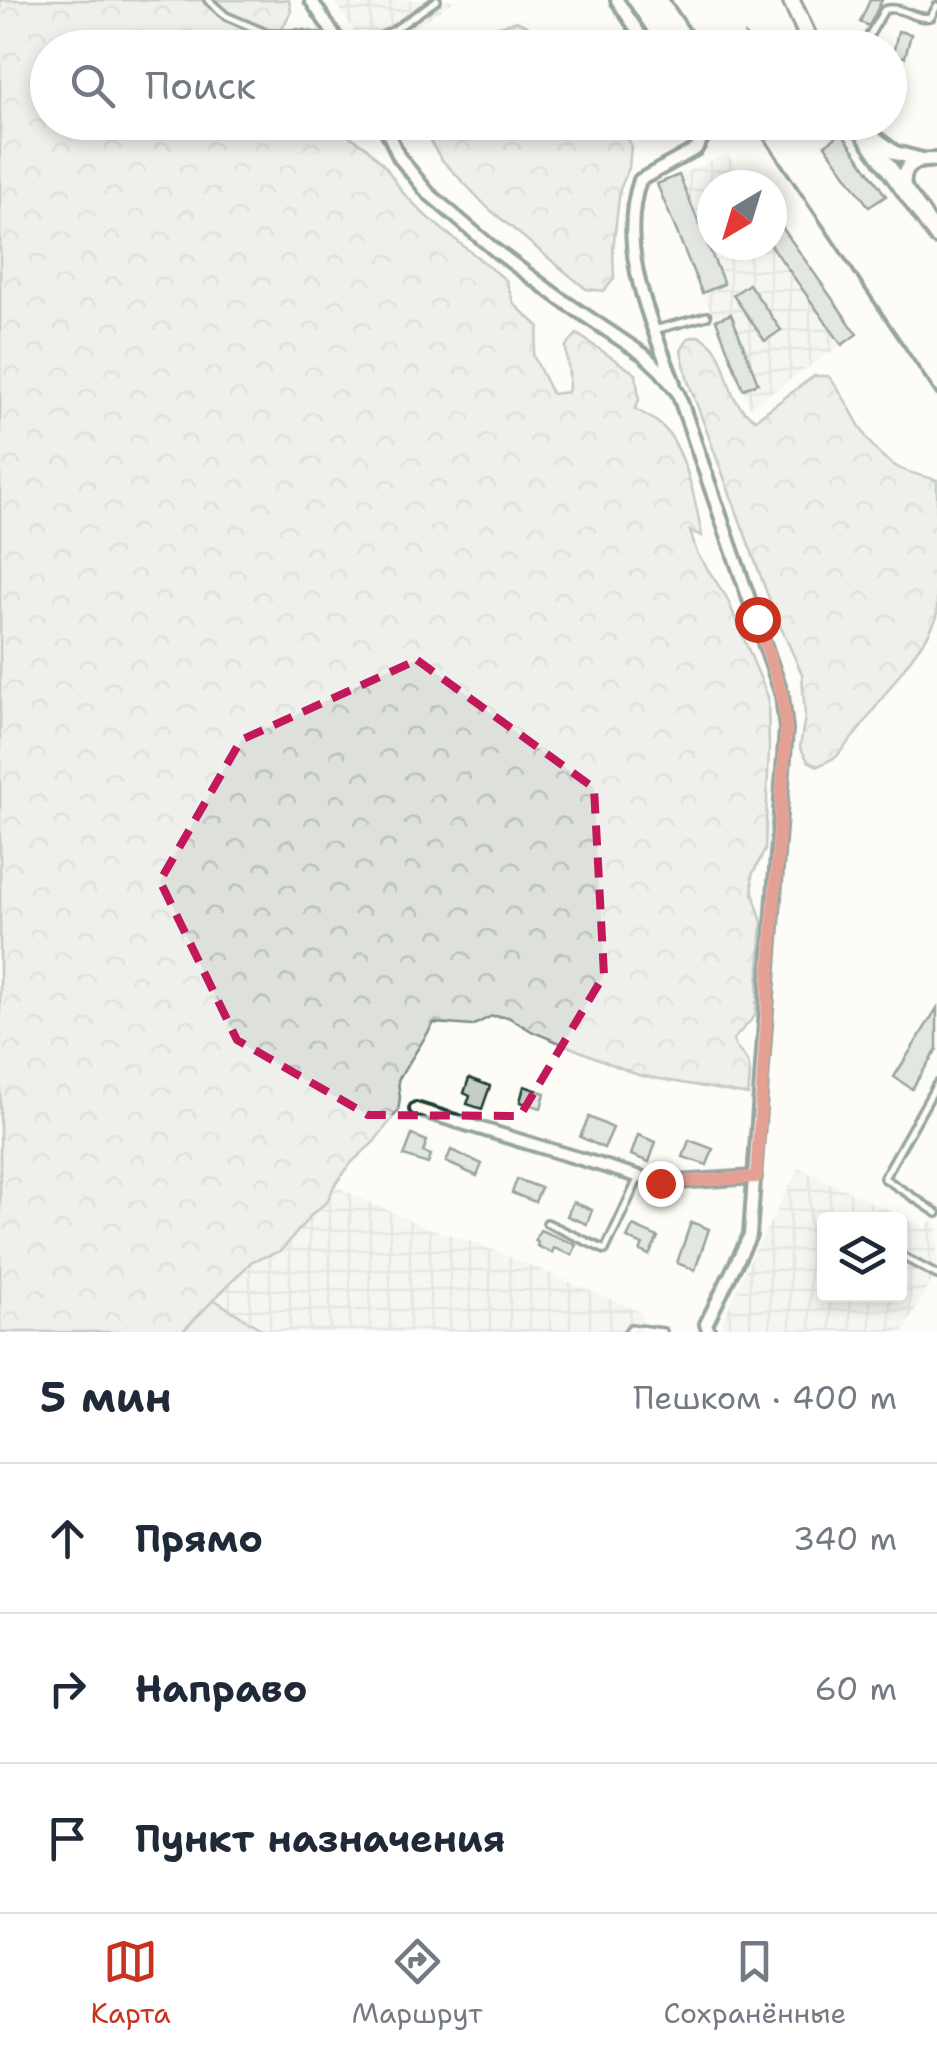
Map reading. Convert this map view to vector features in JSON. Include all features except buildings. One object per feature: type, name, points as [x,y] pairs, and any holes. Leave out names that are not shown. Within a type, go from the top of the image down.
[{"type":"main road","points":[[792,0],[805,30]]},
{"type":"main road","points":[[869,140],[937,236]]},
{"type":"street","points":[[311,0],[331,30]]},
{"type":"street","points":[[617,0],[637,30]]},
{"type":"street","points":[[391,140],[399,157],[428,193],[496,251],[644,356],[678,393]]},
{"type":"street","points":[[701,140],[681,163],[640,180],[633,201],[631,229],[638,279],[762,634],[786,714],[750,1235],[706,1324],[709,1332]]},
{"type":"street","points":[[879,140],[896,153],[937,160]]},
{"type":"street","points":[[904,188],[904,173],[922,160]]},
{"type":"street","points":[[416,1109],[660,1183],[756,1177]]},
{"type":"lane","points":[[208,0],[226,16],[259,30]]},
{"type":"lane","points":[[394,30],[437,0]]},
{"type":"lane","points":[[872,30],[884,10],[890,8],[925,18],[931,17],[937,6]]},
{"type":"lane","points":[[654,330],[707,316]]},
{"type":"lane","points":[[937,1084],[884,1178],[937,1212]]},
{"type":"lane","points":[[547,1223],[605,1250],[639,1176]]},
{"type":"lane","points":[[907,1258],[937,1275]]},
{"type":"lane","points":[[628,1332],[631,1328],[663,1332]]},
{"type":"highlighted area","points":[[417,660],[594,788],[604,975],[520,1116],[368,1115],[237,1040],[160,881],[241,740]]},
{"type":"shaded area","points":[[333,0],[456,0],[411,30],[353,30]]},
{"type":"shaded area","points":[[727,154],[739,170],[697,170],[697,260],[787,260],[787,234],[857,334],[750,407],[657,184]]},
{"type":"shaded area","points":[[799,1168],[892,1212],[817,1212],[817,1302],[907,1302],[907,1219],[926,1228],[932,1219],[937,1223],[937,1271],[903,1332],[718,1332],[751,1258]]},
{"type":"shaded area","points":[[334,1186],[425,1227],[479,1244],[641,1312],[645,1332],[266,1332],[213,1299],[252,1261],[282,1251],[327,1202]]},
{"type":"green space","points":[[0,0],[289,0],[291,11],[282,30],[30,30],[30,140],[356,140],[385,166],[403,193],[427,217],[506,280],[514,304],[539,327],[533,355],[552,394],[568,392],[566,346],[577,334],[636,374],[639,400],[635,409],[664,429],[678,449],[702,536],[690,531],[697,553],[727,598],[768,697],[765,850],[752,875],[762,922],[757,1000],[755,1016],[733,1040],[749,1065],[748,1095],[638,1075],[533,1032],[508,1017],[492,1016],[472,1026],[434,1023],[398,1080],[398,1111],[352,1162],[327,1202],[281,1251],[252,1261],[182,1332],[0,1332]]},
{"type":"green space","points":[[517,21],[534,30],[484,30]]},
{"type":"green space","points":[[429,140],[628,140],[629,168],[620,189],[613,249],[614,278],[604,291],[586,289],[488,208],[441,159]]},
{"type":"green space","points":[[698,336],[717,352],[736,400],[756,419],[814,376],[828,376],[867,438],[886,460],[937,480],[937,617],[859,730],[836,757],[818,766],[808,761],[800,747],[805,716],[802,674],[774,612],[688,381],[681,351],[688,338]]},
{"type":"green space","points":[[213,1299],[266,1332],[182,1332]]},
{"type":"railway","points":[[670,0],[690,30]]},
{"type":"railway","points":[[765,140],[937,395]]},
{"type":"route","points":[[660,1183],[756,1177],[786,729],[782,695],[757,619]]}]
